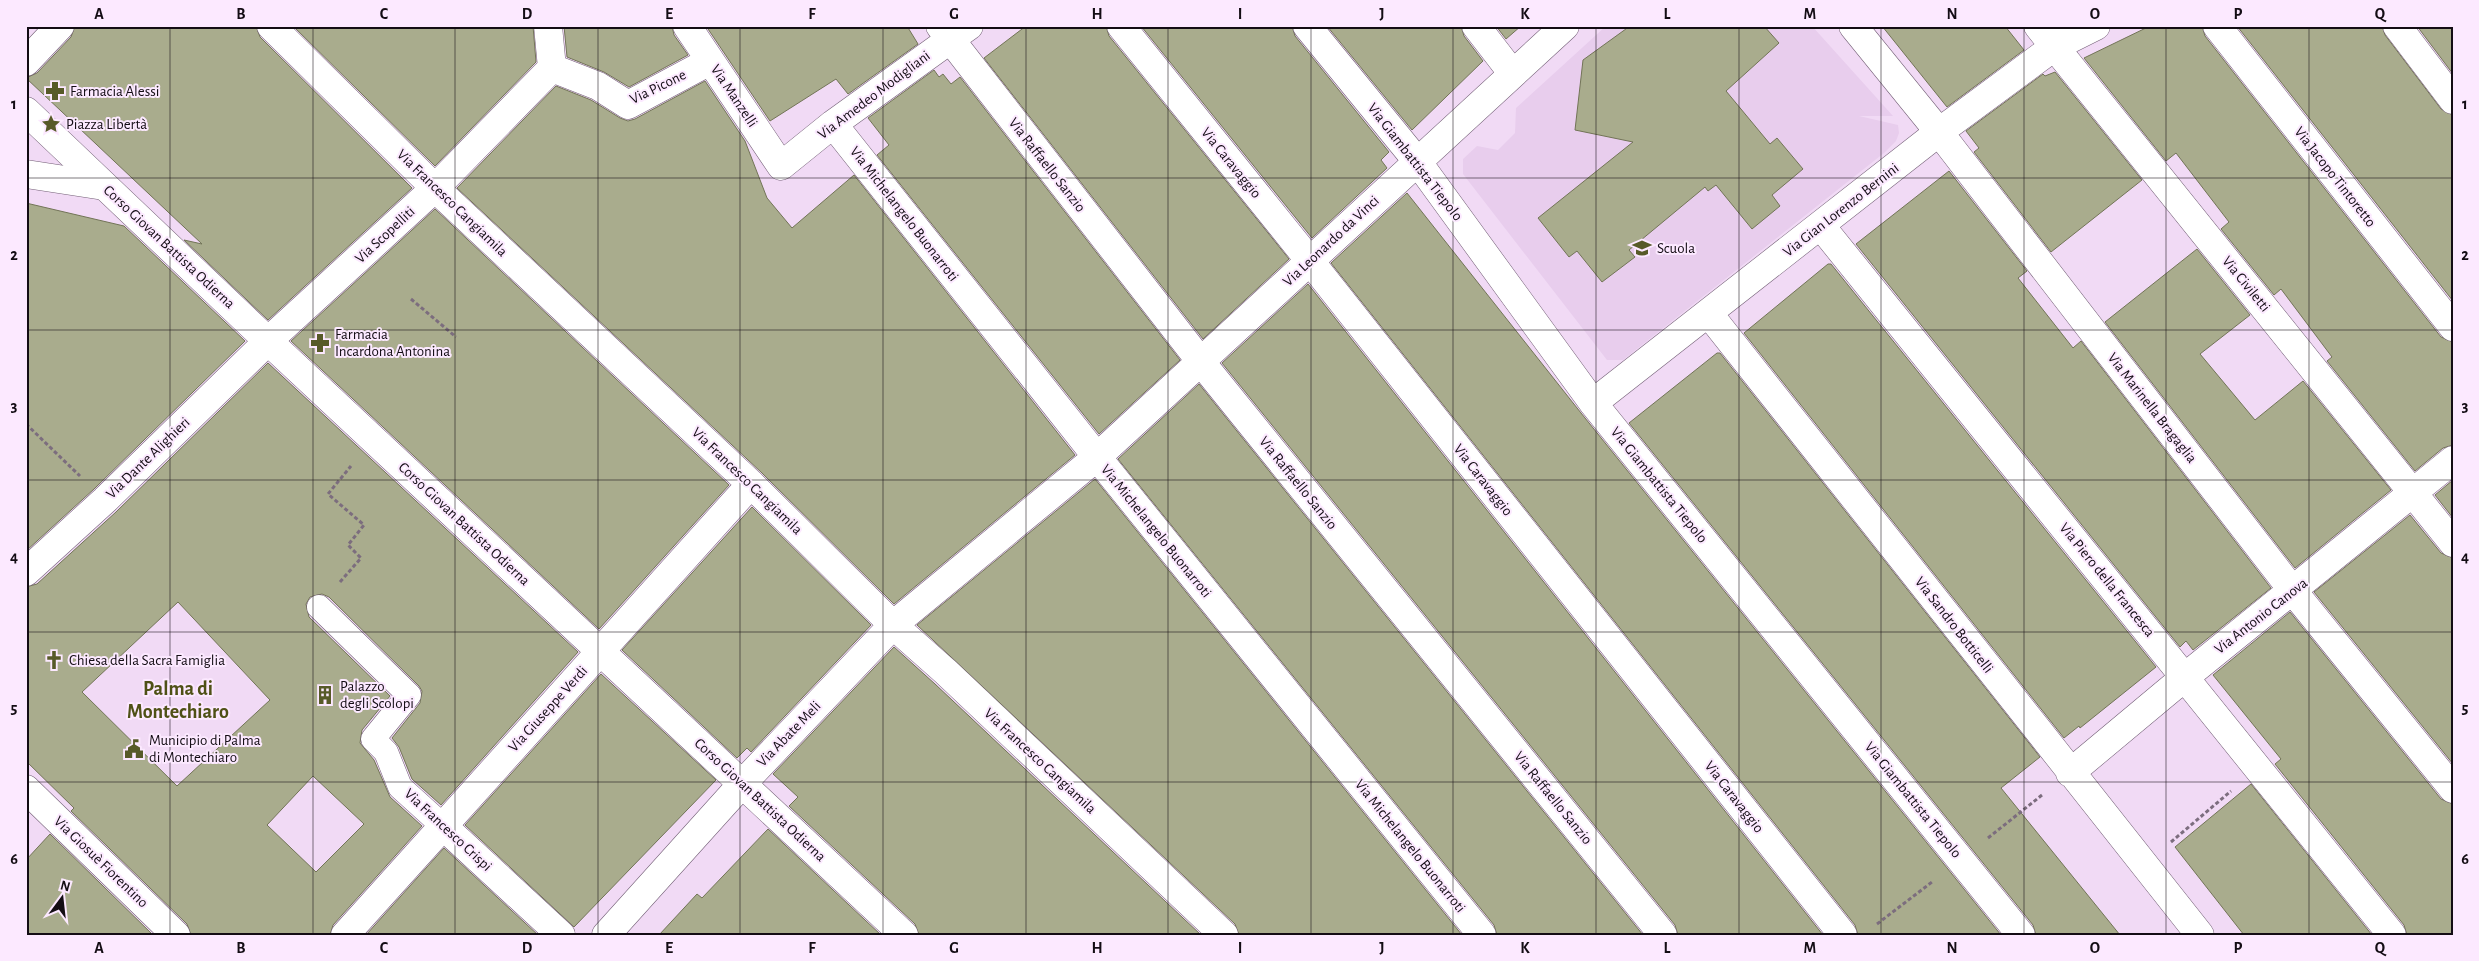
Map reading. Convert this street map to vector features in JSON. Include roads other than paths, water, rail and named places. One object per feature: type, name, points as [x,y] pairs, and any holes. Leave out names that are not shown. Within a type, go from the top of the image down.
[{"type":"street","points":[[26,62],[60,26]]},
{"type":"street","name":"Via Francesco Cangiamila","points":[[271,26],[435,188],[751,484],[893,625],[954,679],[1224,935]]},
{"type":"street","points":[[548,26],[552,68]]},
{"type":"street","name":"Via Manzelli","points":[[687,26],[781,166]]},
{"type":"street","name":"Via Caravaggio","points":[[1121,26],[1310,261],[1843,935]]},
{"type":"street","name":"Via Giambattista Tiepolo","points":[[1307,26],[1417,161],[1593,403],[2022,935]]},
{"type":"street","points":[[1476,26],[1513,74]]},
{"type":"street","name":"Via Leonardo da Vinci","points":[[1097,458],[1565,26]]},
{"type":"street","name":"Via Marinella Bragaglia","points":[[1853,26],[1939,132],[2293,591],[2453,789]]},
{"type":"street","name":"Via Civiletti","points":[[2038,26],[2453,543]]},
{"type":"street","name":"Via Gian Lorenzo Bernini","points":[[1593,403],[1939,132],[2054,47],[2096,26]]},
{"type":"street","name":"Via Jacopo Tintoretto","points":[[2218,26],[2453,327]]},
{"type":"street","points":[[2396,26],[2453,100]]},
{"type":"street","name":"Via Amedeo Modigliani","points":[[781,166],[953,31]]},
{"type":"street","name":"Via Raffaello Sanzio","points":[[953,31],[1201,362],[1663,935]]},
{"type":"street","name":"Via Picone","points":[[552,68],[598,86],[628,105],[710,61]]},
{"type":"street","name":"Via Scopelliti","points":[[268,341],[435,188],[552,68]]},
{"type":"street","name":"Corso Giovan Battista Odierna","points":[[26,112],[268,341],[904,935]]},
{"type":"street","name":"Via Michelangelo Buonarroti","points":[[833,124],[1097,458],[1482,935]]},
{"type":"street","points":[[26,174],[104,186]]},
{"type":"street","name":"Via Piero della Francesca","points":[[1821,226],[2392,935]]},
{"type":"street","name":"Via Sandro Botticelli","points":[[1709,314],[2070,773],[2200,935]]},
{"type":"street","name":"Via Dante Alighieri","points":[[26,572],[105,500],[268,341]]},
{"type":"street","name":"Via Abate Meli","points":[[606,935],[742,784],[893,625],[1097,458]]},
{"type":"street","name":"Via Antonio Canova","points":[[2070,773],[2185,676],[2293,591],[2453,460]]},
{"type":"street","name":"Via Giuseppe Verdi","points":[[345,935],[751,484]]},
{"type":"street","name":"Via Giosuè Fiorentino","points":[[26,789],[176,935]]},
{"type":"street","name":"Via Francesco Crispi","points":[[443,826],[560,935]]},
{"type":"lane","name":"Via Francesco Crispi","points":[[319,607],[410,695],[373,739],[386,752],[400,787],[443,826]]},
{"type":"place","name":"Farmacia Alessi","points":[[55,91]]},
{"type":"place","name":"Piazza Libertà","points":[[51,124]]},
{"type":"place","name":"Scuola","points":[[1642,248]]},
{"type":"place","name":"Farmacia Incardona Antonina","points":[[320,343]]},
{"type":"place","name":"Chiesa della Sacra Famiglia","points":[[54,660]]},
{"type":"place","name":"Palazzo degli Scolopi","points":[[325,695]]},
{"type":"place","name":"Municipio di Palma di Montechiaro","points":[[134,749]]},
{"type":"district","name":"Palma di Montechiaro","points":[[178,700]]}]
